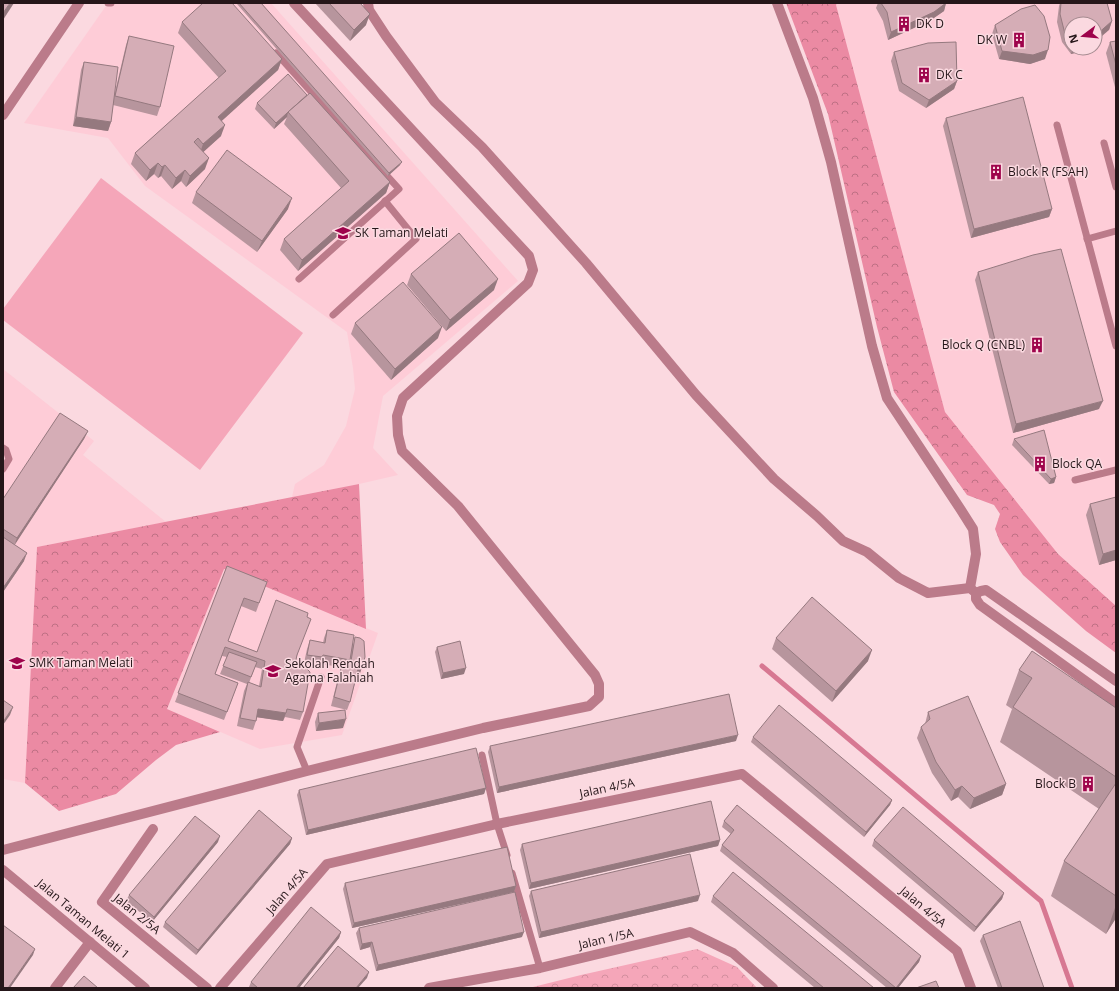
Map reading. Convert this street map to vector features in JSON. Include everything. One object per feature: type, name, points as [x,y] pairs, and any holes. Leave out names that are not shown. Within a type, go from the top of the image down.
[{"type":"street","points":[[3,115],[79,3]]},
{"type":"street","points":[[3,850],[307,771],[483,728],[589,706],[599,697],[599,684],[595,675],[458,506],[402,451],[398,435],[397,416],[403,398],[528,283],[533,270],[529,256],[294,3]]},
{"type":"street","points":[[368,3],[369,10],[386,36],[435,102],[482,147],[550,222],[696,395],[774,479],[818,516],[844,541],[866,552],[899,578],[928,593],[986,590],[1116,681]]},
{"type":"street","points":[[777,3],[813,98],[831,162],[872,346],[887,398],[962,510],[973,529],[976,554],[973,590],[976,598],[980,605],[1116,703]]},
{"type":"street","name":"Jalan 4/5A","points":[[220,988],[327,864],[497,824],[742,774],[957,951],[971,988]]},
{"type":"street","name":"Jalan 2/5A","points":[[153,828],[102,902],[207,988]]},
{"type":"street","name":"Jalan Taman Melati 1","points":[[3,870],[146,988]]},
{"type":"street","name":"Jalan 1/5A","points":[[429,988],[444,987],[540,968],[690,932],[733,953],[773,988]]},
{"type":"street","points":[[55,988],[90,942]]},
{"type":"lane","points":[[273,50],[399,189],[299,279]]},
{"type":"lane","points":[[1057,125],[1116,346]]},
{"type":"lane","points":[[1104,143],[1116,187]]},
{"type":"lane","points":[[332,315],[416,239],[385,201]]},
{"type":"lane","points":[[1087,239],[1116,231]]},
{"type":"lane","points":[[3,448],[6,450],[9,459],[3,469]]},
{"type":"lane","points":[[1075,480],[1116,470]]},
{"type":"lane","points":[[307,771],[297,747],[321,677]]},
{"type":"lane","points":[[482,755],[497,824],[509,861]]},
{"type":"lane","points":[[511,869],[540,968]]},
{"type":"shaded area","name":"SK Taman Melati","points":[[108,3],[271,3],[518,281],[383,396],[373,448],[398,475],[292,497],[295,484],[324,465],[346,426],[355,389],[347,332],[145,186],[108,138],[24,123]]},
{"type":"shaded area","points":[[832,3],[1116,3],[1116,618],[1055,561],[945,412]]},
{"type":"shaded area","name":"SMK Taman Melati","points":[[3,369],[94,441],[83,455],[166,522],[37,547],[25,783],[3,779]]},
{"type":"shaded area","name":"Sekolah Rendah Agama Falahiah","points":[[223,569],[378,633],[342,735],[260,749],[167,709]]},
{"type":"green space","points":[[786,3],[837,3],[836,5],[945,412],[1058,554],[1116,606],[1116,653],[1086,631],[1023,575],[1000,542],[995,529],[1000,514],[994,505],[967,495],[894,392],[877,327],[828,114]]},
{"type":"green space","points":[[101,178],[303,333],[200,470],[3,320],[3,309]]},
{"type":"green space","points":[[359,484],[366,629],[224,569],[167,709],[220,732],[176,745],[116,794],[59,811],[25,783],[37,547]]},
{"type":"green space","points":[[697,949],[737,967],[757,988],[529,988],[581,975]]},
{"type":"building","points":[[3,3],[10,3],[3,13]]},
{"type":"building","points":[[203,3],[232,3],[282,59],[218,117],[225,125],[203,144],[198,138],[194,142],[209,158],[190,176],[185,170],[176,178],[165,165],[162,167],[158,163],[150,170],[135,153],[226,71],[182,22]]},
{"type":"building","points":[[239,3],[261,3],[402,162],[389,173]]},
{"type":"building","points":[[329,3],[360,3],[370,14],[354,30]]},
{"type":"building","name":"DK D","points":[[881,3],[946,3],[934,12],[891,32],[887,12]]},
{"type":"building","points":[[1061,3],[1107,3],[1112,21],[1103,29],[1103,16],[1063,16],[1063,26],[1060,14]]},
{"type":"building","name":"DK W","points":[[1035,5],[1044,16],[1050,37],[1048,50],[1033,55],[1002,51],[995,25],[1021,9]]},
{"type":"building","points":[[129,36],[174,46],[160,107],[115,96]]},
{"type":"building","points":[[1116,41],[1116,65],[1110,42]]},
{"type":"building","name":"DK C","points":[[956,42],[957,81],[929,100],[902,83],[894,52],[928,43]]},
{"type":"building","points":[[84,62],[118,67],[111,122],[76,117]]},
{"type":"building","points":[[288,74],[307,95],[276,123],[257,103]]},
{"type":"building","points":[[310,93],[390,182],[302,260],[284,239],[349,181],[288,112]]},
{"type":"building","name":"Block R (FSAH)","points":[[1023,97],[1052,209],[974,229],[946,118]]},
{"type":"building","points":[[227,150],[292,198],[262,241],[196,192]]},
{"type":"building","points":[[459,233],[498,279],[450,320],[411,274]]},
{"type":"building","name":"Block Q (CNBL)","points":[[1061,249],[1103,401],[1016,424],[978,272],[1033,255]]},
{"type":"building","points":[[403,282],[442,327],[395,369],[355,323]]},
{"type":"building","points":[[60,413],[88,431],[17,538],[3,529],[3,499]]},
{"type":"building","name":"Block QA","points":[[1044,430],[1056,477],[1051,479],[1014,439]]},
{"type":"building","points":[[1116,497],[1116,550],[1103,554],[1090,504]]},
{"type":"building","points":[[3,537],[27,553],[3,588]]},
{"type":"building","points":[[227,566],[267,582],[259,603],[244,598],[228,641],[257,652],[276,600],[308,613],[307,617],[311,619],[295,664],[303,665],[310,672],[303,712],[287,709],[286,713],[258,709],[256,721],[240,718],[248,682],[261,687],[265,661],[225,647],[215,674],[238,683],[227,712],[178,693]]},
{"type":"building","points":[[812,597],[872,650],[836,691],[776,638]]},
{"type":"building","points":[[327,630],[354,635],[350,660],[323,655],[322,657],[307,655],[310,640],[325,643]]},
{"type":"building","points":[[355,637],[364,641],[365,657],[363,664],[357,669],[350,702],[334,697],[342,665],[350,667]]},
{"type":"building","points":[[460,641],[466,668],[443,673],[437,647]]},
{"type":"building","points":[[1032,651],[1116,708],[1116,777],[1013,707],[1032,678],[1019,670]]},
{"type":"building","points":[[229,652],[257,662],[251,677],[223,666]]},
{"type":"building","points":[[729,694],[738,735],[499,787],[490,746]]},
{"type":"building","points":[[968,696],[1006,784],[974,798],[962,786],[955,790],[936,762],[921,727],[930,719],[928,712]]},
{"type":"building","points":[[3,700],[13,707],[3,722]]},
{"type":"building","points":[[779,705],[892,800],[866,832],[753,737]]},
{"type":"building","points":[[345,710],[346,719],[319,723],[318,713]]},
{"type":"building","points":[[476,748],[486,788],[308,830],[299,790]]},
{"type":"building","points":[[1116,783],[1116,896],[1064,861]]},
{"type":"building","points":[[711,801],[720,840],[531,883],[522,844]]},
{"type":"building","points":[[737,805],[921,956],[896,988],[722,845],[734,830],[724,821]]},
{"type":"building","points":[[903,807],[1004,893],[976,927],[874,840]]},
{"type":"building","points":[[259,810],[292,838],[198,950],[165,922]]},
{"type":"building","points":[[195,816],[220,836],[154,917],[129,895]]},
{"type":"building","points":[[507,847],[516,886],[354,923],[345,883]]},
{"type":"building","points":[[690,854],[700,895],[541,932],[531,891]]},
{"type":"building","points":[[733,872],[874,988],[824,988],[713,896]]},
{"type":"building","points":[[515,892],[524,932],[378,965],[372,942],[362,944],[359,928]]},
{"type":"building","points":[[311,907],[341,932],[296,988],[258,988],[251,982]]},
{"type":"building","points":[[1020,921],[1044,988],[1002,988],[983,935]]},
{"type":"building","points":[[3,925],[35,949],[8,988],[3,988]]},
{"type":"building","points":[[338,946],[369,972],[356,988],[303,988]]},
{"type":"building","points":[[84,976],[98,988],[73,988]]},
{"type":"building","points":[[936,981],[939,988],[916,988]]},
{"type":"waterway","points":[[762,666],[1041,901],[1072,988]]},
{"type":"place","name":"DK D","points":[[904,24]]},
{"type":"place","name":"DK W","points":[[1019,40]]},
{"type":"place","name":"DK C","points":[[924,75]]},
{"type":"place","name":"Block R (FSAH)","points":[[996,172]]},
{"type":"place","name":"SK Taman Melati","points":[[343,233]]},
{"type":"place","name":"Block Q (CNBL)","points":[[1037,345]]},
{"type":"place","name":"Block QA","points":[[1040,464]]},
{"type":"place","name":"SMK Taman Melati","points":[[17,663]]},
{"type":"place","name":"Sekolah Rendah Agama Falahiah","points":[[273,671]]},
{"type":"place","name":"Block B","points":[[1088,784]]}]
